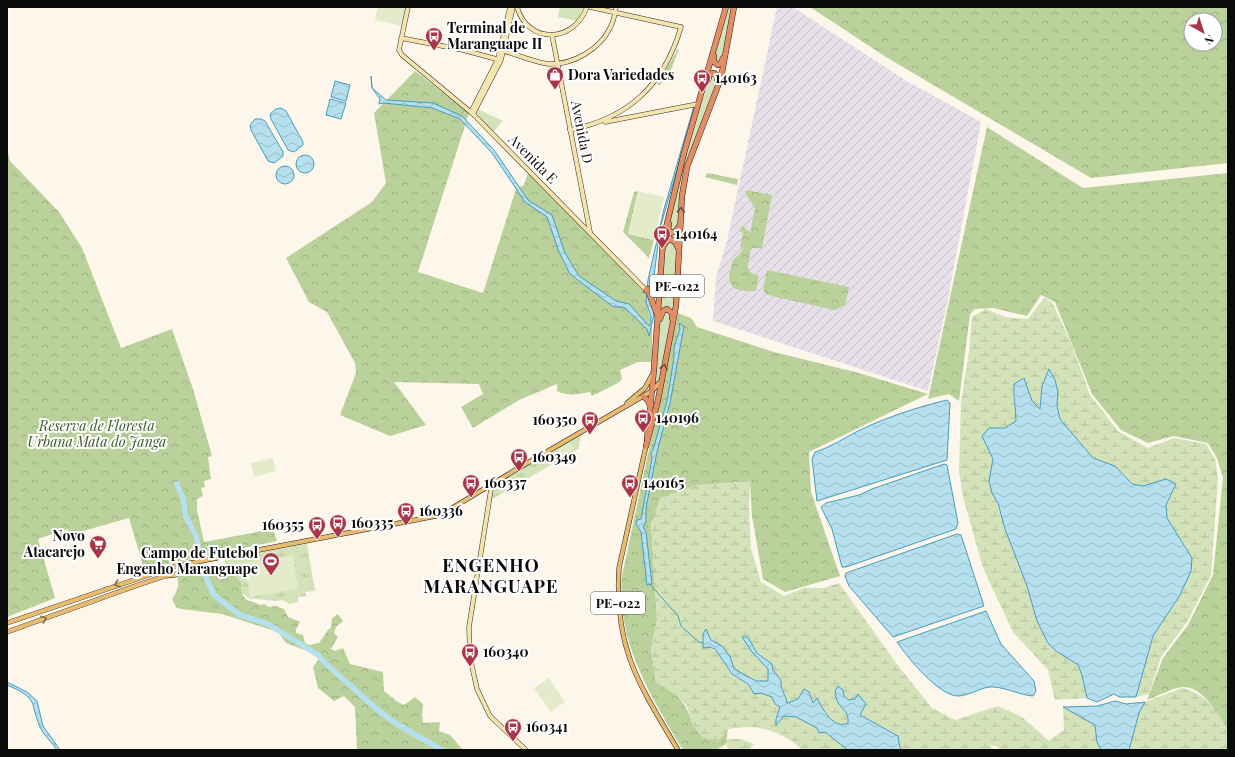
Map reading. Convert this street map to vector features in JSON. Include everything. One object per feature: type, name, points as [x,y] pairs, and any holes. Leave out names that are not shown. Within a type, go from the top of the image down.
[{"type":"highway","name":"PE-022","points":[[646,446],[656,355],[661,251],[691,128],[726,7]]},
{"type":"highway","name":"PE-022","points":[[646,446],[651,432],[676,306],[682,196],[687,167],[721,78],[728,32],[734,7]]},
{"type":"highway","points":[[722,18],[714,58],[716,64],[720,64],[722,62],[728,32]]},
{"type":"highway","points":[[691,128],[697,116],[710,74],[714,73],[718,78],[704,120]]},
{"type":"highway","points":[[676,186],[676,195],[668,226],[669,231],[674,232],[681,224]]},
{"type":"highway","points":[[661,251],[666,242],[671,239],[675,242],[679,251]]},
{"type":"highway","points":[[658,316],[652,296],[646,290],[657,285],[660,276]]},
{"type":"highway","points":[[652,296],[659,296],[672,291],[677,283]]},
{"type":"highway","points":[[656,355],[660,317],[663,311],[667,309],[670,311],[672,316],[671,335]]},
{"type":"highway","points":[[643,396],[649,402],[651,408]]},
{"type":"main road","points":[[620,409],[645,388],[654,369]]},
{"type":"main road","points":[[7,623],[172,566],[429,518],[449,510],[492,483],[652,391],[662,379]]},
{"type":"main road","name":"PE-022","points":[[646,446],[621,556],[618,584],[619,618],[626,650],[635,676],[678,750]]},
{"type":"main road","points":[[7,632],[155,579],[175,575],[195,562]]},
{"type":"main road","points":[[172,566],[175,570],[175,575]]},
{"type":"street","points":[[408,7],[401,38],[499,59]]},
{"type":"street","points":[[499,59],[512,7]]},
{"type":"street","points":[[472,113],[504,52],[512,7]]},
{"type":"street","points":[[517,7],[521,18],[530,28],[540,33],[552,35],[566,32],[578,24],[587,7]]},
{"type":"street","points":[[590,7],[681,27],[669,61],[644,94],[617,114],[593,124]]},
{"type":"street","points":[[504,52],[540,62],[557,63],[576,59],[597,46],[610,29],[616,7]]},
{"type":"street","name":"Avenida D","points":[[552,35],[590,232]]},
{"type":"street","name":"Avenida E","points":[[401,38],[399,50],[402,55],[472,113],[646,290]]},
{"type":"street","points":[[570,130],[593,124],[698,104]]},
{"type":"street","points":[[492,483],[485,517],[468,638],[470,657],[477,689],[490,716],[526,750]]},
{"type":"shaded area","points":[[777,7],[793,7],[905,80],[981,122],[948,299],[928,391],[713,321],[716,277],[727,241]]},
{"type":"green space","points":[[378,7],[408,7],[403,26],[375,20]]},
{"type":"green space","points":[[560,7],[583,7],[578,21],[558,17]]},
{"type":"green space","points":[[725,7],[733,7],[721,64],[714,63]]},
{"type":"green space","points":[[810,7],[1228,7],[1228,163],[1091,178],[886,57]]},
{"type":"green space","points":[[678,49],[670,72],[660,85],[657,85]]},
{"type":"green space","points":[[415,71],[469,113],[418,272],[483,293],[516,189],[524,185],[528,173],[647,295],[646,302],[652,329],[652,362],[638,362],[620,370],[622,379],[618,383],[592,396],[590,392],[574,394],[561,393],[557,391],[557,384],[519,400],[473,428],[461,407],[483,394],[479,384],[394,382],[426,425],[390,436],[340,415],[356,373],[355,363],[327,312],[309,302],[286,258],[372,202],[386,183],[374,113]]},
{"type":"green space","points":[[711,74],[718,78],[686,173],[679,226],[672,233],[668,229],[684,154]]},
{"type":"green space","points":[[478,109],[503,121],[493,132],[476,113]]},
{"type":"green space","points":[[987,127],[1083,188],[1228,173],[1228,731],[1210,703],[1191,688],[1179,687],[1147,700],[1163,658],[1188,625],[1213,575],[1223,478],[1217,458],[1208,443],[1174,436],[1148,443],[1121,430],[1092,394],[1055,302],[1041,295],[1027,316],[993,308],[975,309],[970,314],[959,401],[949,394],[928,399]]},
{"type":"green space","name":"Reserva de Floresta Urbana Mata do Janga","points":[[7,148],[10,161],[59,212],[82,248],[121,348],[172,329],[193,389],[212,456],[208,457],[211,479],[204,481],[205,487],[201,488],[203,496],[197,499],[197,510],[204,542],[273,529],[277,541],[144,569],[129,518],[69,535],[67,529],[38,539],[55,598],[7,617]]},
{"type":"green space","points":[[707,173],[738,179],[737,185],[705,177]]},
{"type":"green space","points":[[746,190],[772,195],[762,248],[751,248],[748,267],[750,272],[759,276],[756,291],[740,290],[732,286],[729,277],[732,262],[741,253],[743,248],[740,247],[743,233],[740,231],[742,225],[750,233],[755,208],[745,193]]},
{"type":"green space","points":[[638,191],[628,234],[654,240],[649,258],[623,232],[634,192]]},
{"type":"green space","points":[[638,191],[664,197],[654,240],[628,234]]},
{"type":"green space","points":[[669,241],[676,243],[676,275],[674,286],[661,294],[663,252]]},
{"type":"green space","points":[[767,270],[849,287],[845,305],[835,310],[766,294],[763,289]]},
{"type":"green space","points":[[675,290],[673,313],[671,308],[665,307],[659,316],[661,298],[671,295]]},
{"type":"green space","points":[[1044,298],[1052,302],[1071,343],[1090,395],[1119,432],[1148,448],[1174,438],[1206,444],[1215,459],[1218,478],[1211,575],[1187,622],[1161,657],[1149,694],[1136,697],[1153,636],[1180,595],[1192,558],[1167,518],[1166,506],[1176,484],[1166,480],[1143,486],[1132,484],[1115,466],[1093,458],[1060,419],[1057,406],[1058,391],[1049,369],[1042,386],[1040,410],[1032,401],[1024,378],[1013,396],[1016,408],[1016,421],[1005,428],[989,428],[993,459],[989,481],[1027,586],[1037,621],[1056,651],[1078,665],[1082,675],[1087,698],[1055,700],[1048,670],[1013,632],[983,568],[963,497],[959,471],[961,402],[969,352],[972,317],[986,309],[1005,317],[1028,319]]},
{"type":"green space","points":[[666,311],[670,313],[671,322],[662,377],[653,390],[661,319]]},
{"type":"green space","points":[[678,313],[691,318],[697,327],[774,352],[859,373],[928,394],[809,452],[811,492],[840,576],[785,592],[763,579],[752,516],[750,481],[651,523],[657,620],[651,649],[656,682],[671,691],[681,700],[694,727],[728,729],[726,744],[716,750],[683,750],[648,689],[638,668],[624,623],[622,600],[622,576]]},
{"type":"green space","points":[[582,431],[578,449],[489,501],[492,483]]},
{"type":"green space","points":[[570,442],[574,449],[561,457],[557,450]]},
{"type":"green space","points":[[273,458],[276,471],[254,477],[251,463]]},
{"type":"green space","points":[[750,481],[749,511],[751,548],[761,582],[784,596],[804,588],[823,588],[839,583],[899,667],[932,708],[955,720],[998,706],[1022,717],[1049,741],[1064,730],[1063,707],[1095,725],[1097,742],[1101,750],[1001,750],[996,746],[990,745],[993,750],[902,750],[900,748],[898,736],[860,715],[858,694],[855,699],[849,700],[844,696],[843,690],[838,703],[846,712],[848,723],[843,724],[838,724],[833,721],[822,708],[817,699],[813,703],[809,692],[804,689],[798,699],[786,704],[781,686],[781,680],[773,670],[772,664],[757,652],[748,637],[752,652],[768,669],[768,681],[756,681],[734,669],[730,656],[722,646],[711,640],[706,629],[709,647],[716,651],[731,673],[746,683],[754,694],[761,693],[772,697],[775,704],[780,707],[776,719],[776,725],[784,716],[802,720],[810,723],[834,738],[848,750],[801,750],[797,745],[785,737],[756,727],[728,729],[718,742],[702,737],[694,727],[686,704],[656,682],[651,649],[657,620],[651,523],[660,498],[697,485]]},
{"type":"green space","points":[[307,544],[315,591],[305,592],[306,596],[298,597],[298,602],[289,604],[283,600],[274,601],[250,599],[241,592],[241,582],[225,564],[224,559]]},
{"type":"green space","name":"Campo de Futebol Engenho Maranguape","points":[[293,555],[298,589],[250,597],[244,563]]},
{"type":"green space","points":[[226,564],[241,582],[243,596],[247,600],[260,605],[264,604],[269,607],[276,606],[284,609],[288,617],[300,622],[296,629],[296,633],[303,635],[305,643],[309,645],[319,643],[331,628],[332,618],[338,614],[343,621],[336,627],[334,633],[338,637],[331,649],[335,651],[343,648],[350,664],[383,672],[384,691],[404,705],[415,697],[423,704],[423,723],[440,722],[439,731],[450,735],[463,750],[357,750],[355,707],[344,696],[334,701],[318,688],[313,667],[319,659],[312,653],[286,643],[278,632],[222,614],[181,609],[176,607],[172,599],[178,588],[177,577],[183,570]]},
{"type":"green space","points":[[549,678],[565,702],[551,712],[534,688]]},
{"type":"green space","points":[[1182,688],[1197,694],[1215,710],[1227,731],[1228,750],[1129,750],[1139,713],[1145,702]]},
{"type":"green space","points":[[727,739],[741,739],[754,744],[750,749],[751,750],[729,750],[726,744]]},
{"type":"water","points":[[335,81],[350,85],[346,101],[331,97]]},
{"type":"water","points":[[372,88],[386,100],[433,103],[462,116],[494,150],[528,200],[552,215],[565,253],[579,276],[616,301],[629,304],[649,326],[651,323],[650,314],[646,302],[648,280],[664,209],[694,106],[696,106],[660,228],[651,300],[654,315],[649,336],[647,329],[625,308],[612,306],[570,274],[559,252],[547,217],[525,202],[492,153],[460,119],[432,108],[384,103],[379,104],[380,99]]},
{"type":"water","points":[[330,99],[346,103],[341,119],[326,115]]},
{"type":"water","points":[[281,108],[286,111],[303,142],[303,145],[294,152],[288,150],[271,119],[270,114],[276,109]]},
{"type":"water","points":[[255,119],[265,121],[283,152],[283,156],[274,163],[268,161],[251,130],[250,125]]},
{"type":"water","points":[[301,155],[309,155],[314,160],[312,171],[309,173],[301,173],[296,168],[296,160]]},
{"type":"water","points":[[281,166],[289,166],[294,171],[292,182],[289,184],[281,184],[276,179],[276,171]]},
{"type":"water","points":[[679,323],[684,326],[670,403],[657,452],[646,508],[646,522],[643,527],[646,532],[652,584],[647,585],[641,532],[636,524],[637,520],[641,519],[652,459],[651,453],[667,401],[674,358],[674,347],[680,329]]},
{"type":"water","points":[[1049,369],[1055,380],[1058,392],[1057,406],[1060,419],[1093,458],[1115,466],[1132,484],[1143,486],[1166,479],[1176,484],[1166,505],[1167,518],[1192,558],[1191,571],[1180,595],[1153,636],[1136,697],[1119,697],[1114,694],[1097,702],[1087,698],[1082,675],[1078,665],[1056,651],[1048,643],[1037,621],[1027,586],[1005,529],[998,503],[992,493],[989,481],[993,459],[982,436],[989,428],[1005,428],[1016,421],[1014,384],[1024,378],[1032,401],[1040,409],[1042,386]]},
{"type":"water","points":[[947,400],[950,403],[947,460],[817,501],[812,459],[815,452],[827,448],[860,430],[881,421],[914,409]]},
{"type":"water","points":[[944,464],[947,465],[958,523],[956,529],[846,567],[842,567],[832,529],[821,507],[826,503],[859,495]]},
{"type":"water","points":[[957,534],[961,535],[984,606],[893,637],[849,586],[845,576],[846,573]]},
{"type":"water","points":[[986,611],[1001,644],[1034,681],[1036,691],[1033,696],[994,687],[985,688],[962,696],[950,694],[942,690],[924,675],[897,642]]},
{"type":"water","points":[[706,629],[711,640],[722,646],[730,656],[734,669],[756,681],[768,681],[768,669],[752,652],[742,637],[748,637],[757,653],[772,664],[773,670],[781,680],[781,686],[787,703],[798,699],[804,689],[809,692],[813,703],[817,698],[822,708],[833,721],[838,724],[843,724],[848,723],[848,717],[838,702],[835,691],[838,686],[843,690],[844,696],[849,700],[855,699],[858,694],[866,704],[860,715],[898,736],[900,748],[902,750],[848,750],[825,732],[819,733],[817,728],[796,717],[784,716],[776,725],[776,719],[780,707],[775,704],[772,697],[761,693],[754,694],[748,684],[732,674],[715,649],[709,647],[703,648],[703,634]]},
{"type":"water","points":[[7,682],[27,692],[37,701],[43,726],[60,750],[57,750],[40,727],[29,697],[7,685]]},
{"type":"water","points":[[1115,701],[1126,704],[1145,702],[1139,713],[1129,750],[1101,750],[1097,742],[1095,725],[1063,707],[1097,706]]},
{"type":"waterway","points":[[177,484],[183,498],[186,517],[196,536],[203,571],[214,595],[240,615],[268,624],[318,655],[326,664],[380,712],[400,726],[442,750]]},
{"type":"waterway","points":[[649,583],[678,616],[681,626],[699,642],[703,643]]},
{"type":"place","name":"Terminal de Maranguape II","points":[[434,51]]},
{"type":"place","name":"Dora Variedades","points":[[555,90]]},
{"type":"place","name":"140163","points":[[702,93]]},
{"type":"place","name":"140164","points":[[662,249]]},
{"type":"place","name":"140196","points":[[643,433]]},
{"type":"place","name":"160350","points":[[590,435]]},
{"type":"place","name":"160349","points":[[519,472]]},
{"type":"place","name":"160337","points":[[471,498]]},
{"type":"place","name":"140165","points":[[630,498]]},
{"type":"place","name":"160336","points":[[406,526]]},
{"type":"place","name":"160335","points":[[338,538]]},
{"type":"place","name":"160355","points":[[317,540]]},
{"type":"place","name":"Novo Atacarejo","points":[[98,559]]},
{"type":"place","name":"Campo de Futebol Engenho Maranguape","points":[[271,576]]},
{"type":"place","name":"160340","points":[[470,667]]},
{"type":"place","name":"160341","points":[[513,742]]},
{"type":"district","name":"ENGENHO MARANGUAPE","points":[[491,576]]}]
